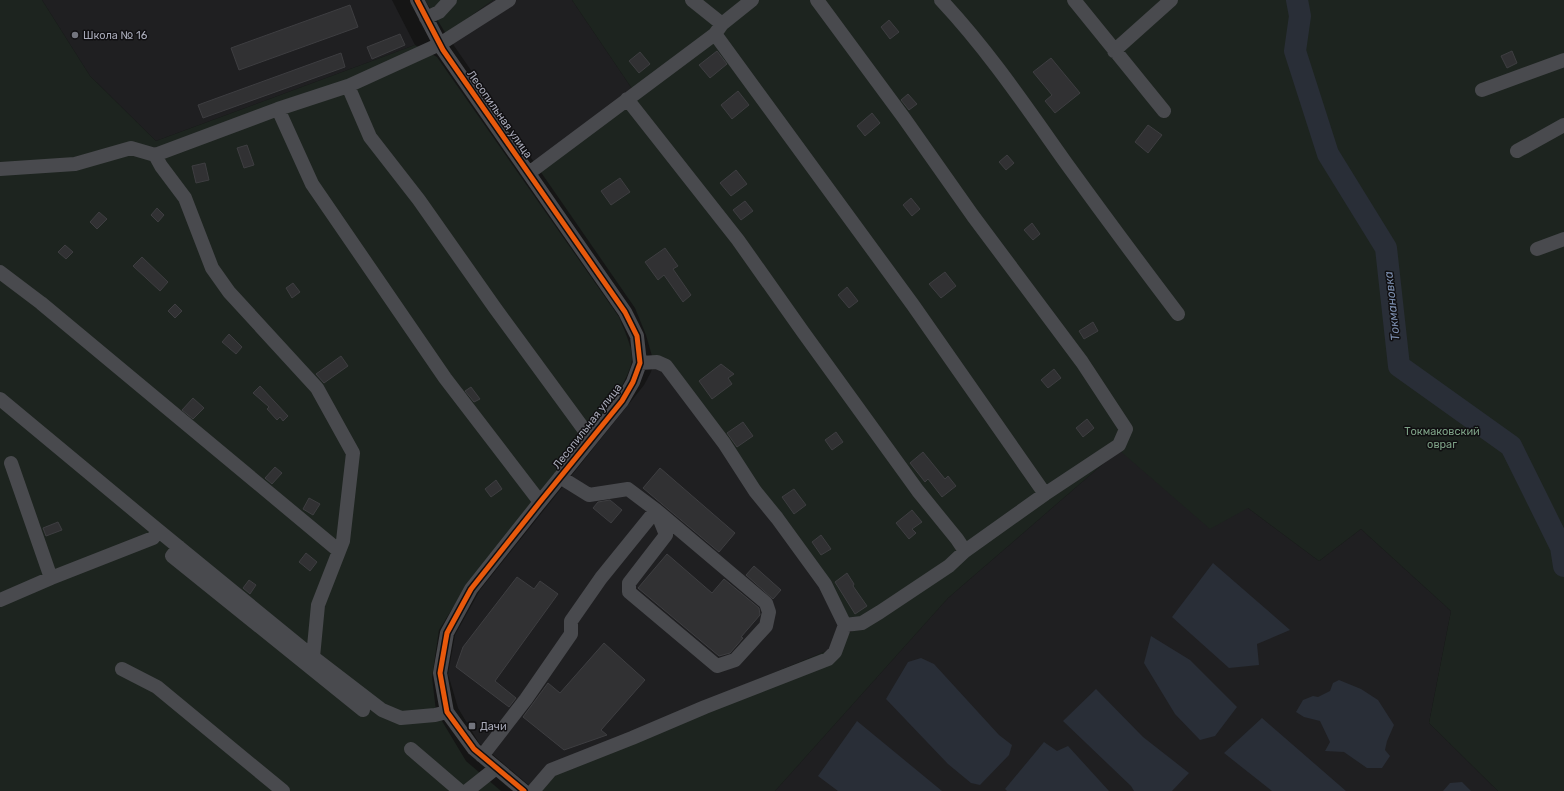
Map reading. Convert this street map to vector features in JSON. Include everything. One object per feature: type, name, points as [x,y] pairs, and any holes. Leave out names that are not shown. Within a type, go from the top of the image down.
[{"type":"street","name":"Лесопильная улица","points":[[417,0],[440,44],[625,312],[637,336],[640,363],[633,382],[622,401],[471,589],[447,633],[440,673],[447,712],[474,750],[524,791]]},
{"type":"street","points":[[426,18],[439,12],[450,0]]},
{"type":"street","points":[[0,169],[75,164],[131,148],[155,154],[278,109],[348,86],[440,44],[509,0]]},
{"type":"street","points":[[692,0],[718,29],[1045,494]]},
{"type":"street","points":[[529,173],[718,29],[752,0]]},
{"type":"street","points":[[817,0],[904,118],[973,216],[1082,362],[1126,429],[1119,445],[1045,494],[965,551],[949,566],[868,620],[862,623],[845,625]]},
{"type":"street","points":[[941,0],[957,17],[1011,86],[1098,208],[1178,314]]},
{"type":"street","points":[[1074,0],[1164,111]]},
{"type":"street","points":[[1114,51],[1171,0]]},
{"type":"street","points":[[1482,90],[1564,60]]},
{"type":"street","points":[[348,86],[370,137],[419,200],[591,439]]},
{"type":"street","points":[[627,99],[738,240],[918,492],[957,539],[965,551]]},
{"type":"street","points":[[278,109],[312,184],[445,378],[540,502]]},
{"type":"street","points":[[1517,152],[1564,125]]},
{"type":"street","points":[[155,154],[161,166],[184,198],[212,268],[229,292],[318,388],[353,453],[343,541],[318,605],[313,657]]},
{"type":"street","points":[[1537,249],[1564,240]]},
{"type":"street","points":[[0,272],[41,303],[339,551]]},
{"type":"street","points":[[533,791],[551,770],[632,738],[704,707],[828,659],[835,652],[845,625],[825,584],[777,518],[755,491],[724,443],[666,366],[656,362],[640,363]]},
{"type":"street","points":[[2,404],[313,657],[382,710],[401,718],[435,715],[447,712]]},
{"type":"street","points":[[11,463],[51,578]]},
{"type":"street","points":[[560,477],[589,495],[628,489],[656,510],[766,603],[769,612],[766,626],[733,662],[716,666],[629,592],[629,583],[666,535],[656,510]]},
{"type":"street","points":[[482,756],[526,699],[571,634],[572,621],[601,578],[656,510]]},
{"type":"street","points":[[0,600],[51,578],[153,538],[159,531]]},
{"type":"street","points":[[179,548],[172,556],[363,710]]},
{"type":"street","points":[[122,669],[157,687],[283,791]]},
{"type":"street","points":[[411,749],[460,791]]},
{"type":"street","points":[[467,791],[496,768]]},
{"type":"shaded area","points":[[42,0],[392,0],[415,45],[156,141],[90,76]]},
{"type":"shaded area","points":[[493,0],[572,0],[637,96],[538,168],[446,34]]},
{"type":"shaded area","points":[[653,365],[661,367],[822,586],[836,617],[841,645],[551,765],[531,787],[479,743],[458,708],[448,674],[455,635],[480,590],[644,385]]},
{"type":"shaded area","points":[[1119,450],[1248,508],[1319,561],[1361,529],[1451,611],[1429,723],[1498,791],[775,791],[948,598]]},
{"type":"shaded area","points":[[1213,563],[1290,630],[1257,644],[1259,665],[1229,668],[1172,617]]},
{"type":"shaded area","points":[[1151,636],[1190,660],[1237,707],[1215,736],[1200,740],[1175,714],[1144,663]]},
{"type":"shaded area","points":[[921,658],[934,664],[999,735],[1012,745],[1009,755],[980,785],[971,783],[948,764],[886,699],[908,662]]},
{"type":"shaded area","points":[[1339,680],[1361,689],[1378,700],[1394,725],[1385,750],[1390,756],[1382,768],[1367,768],[1344,752],[1325,751],[1330,742],[1320,721],[1304,717],[1296,712],[1303,700],[1313,696],[1318,697],[1330,691],[1333,683]]},
{"type":"shaded area","points":[[1096,689],[1143,737],[1189,773],[1172,791],[1134,791],[1131,786],[1063,721]]},
{"type":"shaded area","points":[[1262,718],[1346,791],[1272,791],[1224,753]]},
{"type":"shaded area","points":[[857,721],[942,791],[838,791],[818,776]]},
{"type":"shaded area","points":[[1044,742],[1057,751],[1068,746],[1109,791],[1007,791],[1005,789]]},
{"type":"shaded area","points":[[1462,782],[1471,791],[1443,791],[1450,783]]},
{"type":"green space","points":[[0,0],[42,0],[90,76],[156,141],[415,45],[437,57],[619,317],[629,343],[632,359],[628,374],[616,397],[467,585],[439,630],[432,677],[436,711],[466,761],[501,791],[0,791]]},
{"type":"green space","points":[[425,0],[493,0],[446,34]]},
{"type":"green space","name":"Токмаковский овраг","points":[[572,0],[1564,0],[1564,791],[1498,791],[1429,723],[1451,611],[1361,529],[1319,561],[1248,508],[1210,529],[1119,450],[948,598],[775,791],[536,791],[551,765],[841,645],[847,634],[856,629],[652,356],[646,335],[635,308],[538,168],[637,96]]},
{"type":"building","points":[[350,5],[358,27],[239,70],[231,48]]},
{"type":"building","points":[[889,20],[899,32],[890,39],[881,27]]},
{"type":"building","points":[[400,34],[405,45],[372,59],[367,47]]},
{"type":"building","points":[[717,51],[727,64],[710,78],[699,65]]},
{"type":"building","points":[[1512,51],[1517,63],[1507,68],[1501,56]]},
{"type":"building","points":[[640,52],[650,64],[639,73],[629,61]]},
{"type":"building","points":[[341,53],[345,67],[203,118],[198,105]]},
{"type":"building","points":[[1051,58],[1080,93],[1055,113],[1045,101],[1052,95],[1033,72]]},
{"type":"building","points":[[738,91],[749,105],[732,119],[721,105]]},
{"type":"building","points":[[908,94],[917,104],[909,110],[901,100]]},
{"type":"building","points":[[872,113],[880,123],[865,136],[857,126]]},
{"type":"building","points":[[1148,125],[1162,135],[1148,153],[1135,142]]},
{"type":"building","points":[[247,145],[254,165],[244,168],[237,148]]},
{"type":"building","points":[[1007,155],[1014,163],[1006,170],[999,162]]},
{"type":"building","points":[[205,163],[209,180],[196,183],[192,166]]},
{"type":"building","points":[[736,170],[747,184],[731,196],[720,183]]},
{"type":"building","points":[[620,178],[630,192],[611,205],[601,191]]},
{"type":"building","points":[[911,198],[920,209],[912,216],[903,205]]},
{"type":"building","points":[[745,201],[753,211],[741,220],[733,210]]},
{"type":"building","points":[[157,208],[164,215],[158,222],[151,215]]},
{"type":"building","points":[[99,212],[107,219],[97,229],[90,222]]},
{"type":"building","points":[[1032,223],[1040,234],[1033,240],[1024,230]]},
{"type":"building","points":[[65,245],[73,252],[66,259],[58,252]]},
{"type":"building","points":[[665,248],[678,266],[673,269],[691,295],[683,302],[664,275],[658,280],[645,262]]},
{"type":"building","points":[[142,257],[168,282],[160,291],[133,266]]},
{"type":"building","points":[[945,272],[956,286],[941,298],[929,284]]},
{"type":"building","points":[[293,283],[300,292],[292,298],[286,288]]},
{"type":"building","points":[[847,287],[858,301],[849,308],[838,295]]},
{"type":"building","points":[[175,304],[182,311],[175,318],[168,311]]},
{"type":"building","points":[[1093,322],[1098,331],[1084,339],[1079,331]]},
{"type":"building","points":[[229,334],[242,347],[236,354],[222,342]]},
{"type":"building","points":[[341,356],[348,366],[324,383],[316,374]]},
{"type":"building","points":[[721,364],[734,374],[728,378],[732,384],[712,399],[699,381]]},
{"type":"building","points":[[1054,369],[1061,378],[1048,388],[1041,380]]},
{"type":"building","points":[[260,386],[288,416],[283,421],[280,417],[277,420],[267,409],[269,407],[253,393]]},
{"type":"building","points":[[471,387],[480,399],[474,402],[465,391]]},
{"type":"building","points":[[193,398],[204,408],[193,419],[182,410]]},
{"type":"building","points":[[1087,419],[1094,428],[1083,437],[1076,428]]},
{"type":"building","points":[[743,422],[753,436],[737,447],[727,433]]},
{"type":"building","points":[[836,432],[843,442],[832,450],[825,440]]},
{"type":"building","points":[[923,452],[945,479],[948,476],[956,486],[942,497],[928,479],[925,482],[910,463]]},
{"type":"building","points":[[275,467],[282,473],[272,484],[265,478]]},
{"type":"building","points":[[660,468],[735,533],[719,552],[643,488]]},
{"type":"building","points":[[496,480],[502,489],[491,497],[485,489]]},
{"type":"building","points":[[794,489],[806,505],[794,514],[782,497]]},
{"type":"building","points":[[309,498],[320,504],[313,515],[303,509]]},
{"type":"building","points":[[610,500],[622,510],[611,523],[593,508],[598,502]]},
{"type":"building","points":[[912,510],[922,522],[912,529],[916,533],[909,539],[896,523]]},
{"type":"building","points":[[58,522],[62,530],[46,536],[43,528]]},
{"type":"building","points":[[821,535],[831,549],[821,555],[812,542]]},
{"type":"building","points":[[306,553],[317,562],[310,571],[299,562]]},
{"type":"building","points":[[667,554],[712,593],[724,579],[759,608],[760,615],[741,637],[743,638],[730,653],[719,656],[638,588]]},
{"type":"building","points":[[754,566],[781,590],[773,599],[746,575]]},
{"type":"building","points":[[847,573],[854,584],[853,586],[867,606],[855,614],[835,582]]},
{"type":"building","points":[[517,577],[534,589],[540,581],[558,594],[495,681],[516,698],[509,707],[456,667],[463,647]]},
{"type":"building","points":[[249,580],[256,585],[250,594],[243,588]]},
{"type":"building","points":[[604,643],[645,680],[601,730],[607,735],[564,750],[523,717],[548,683],[560,693]]},
{"type":"waterway","name":"Токмановка","points":[[1297,0],[1300,16],[1295,51],[1328,154],[1386,248],[1399,366],[1511,446],[1561,547],[1564,566]]},
{"type":"cycle path","points":[[417,0],[443,50],[625,312],[637,336],[640,363],[633,382],[622,401],[471,589],[447,633],[440,673],[447,712],[474,749],[524,791]]},
{"type":"place","name":"Школа № 16","points":[[75,35]]},
{"type":"place","name":"Дачи","points":[[472,726]]}]
